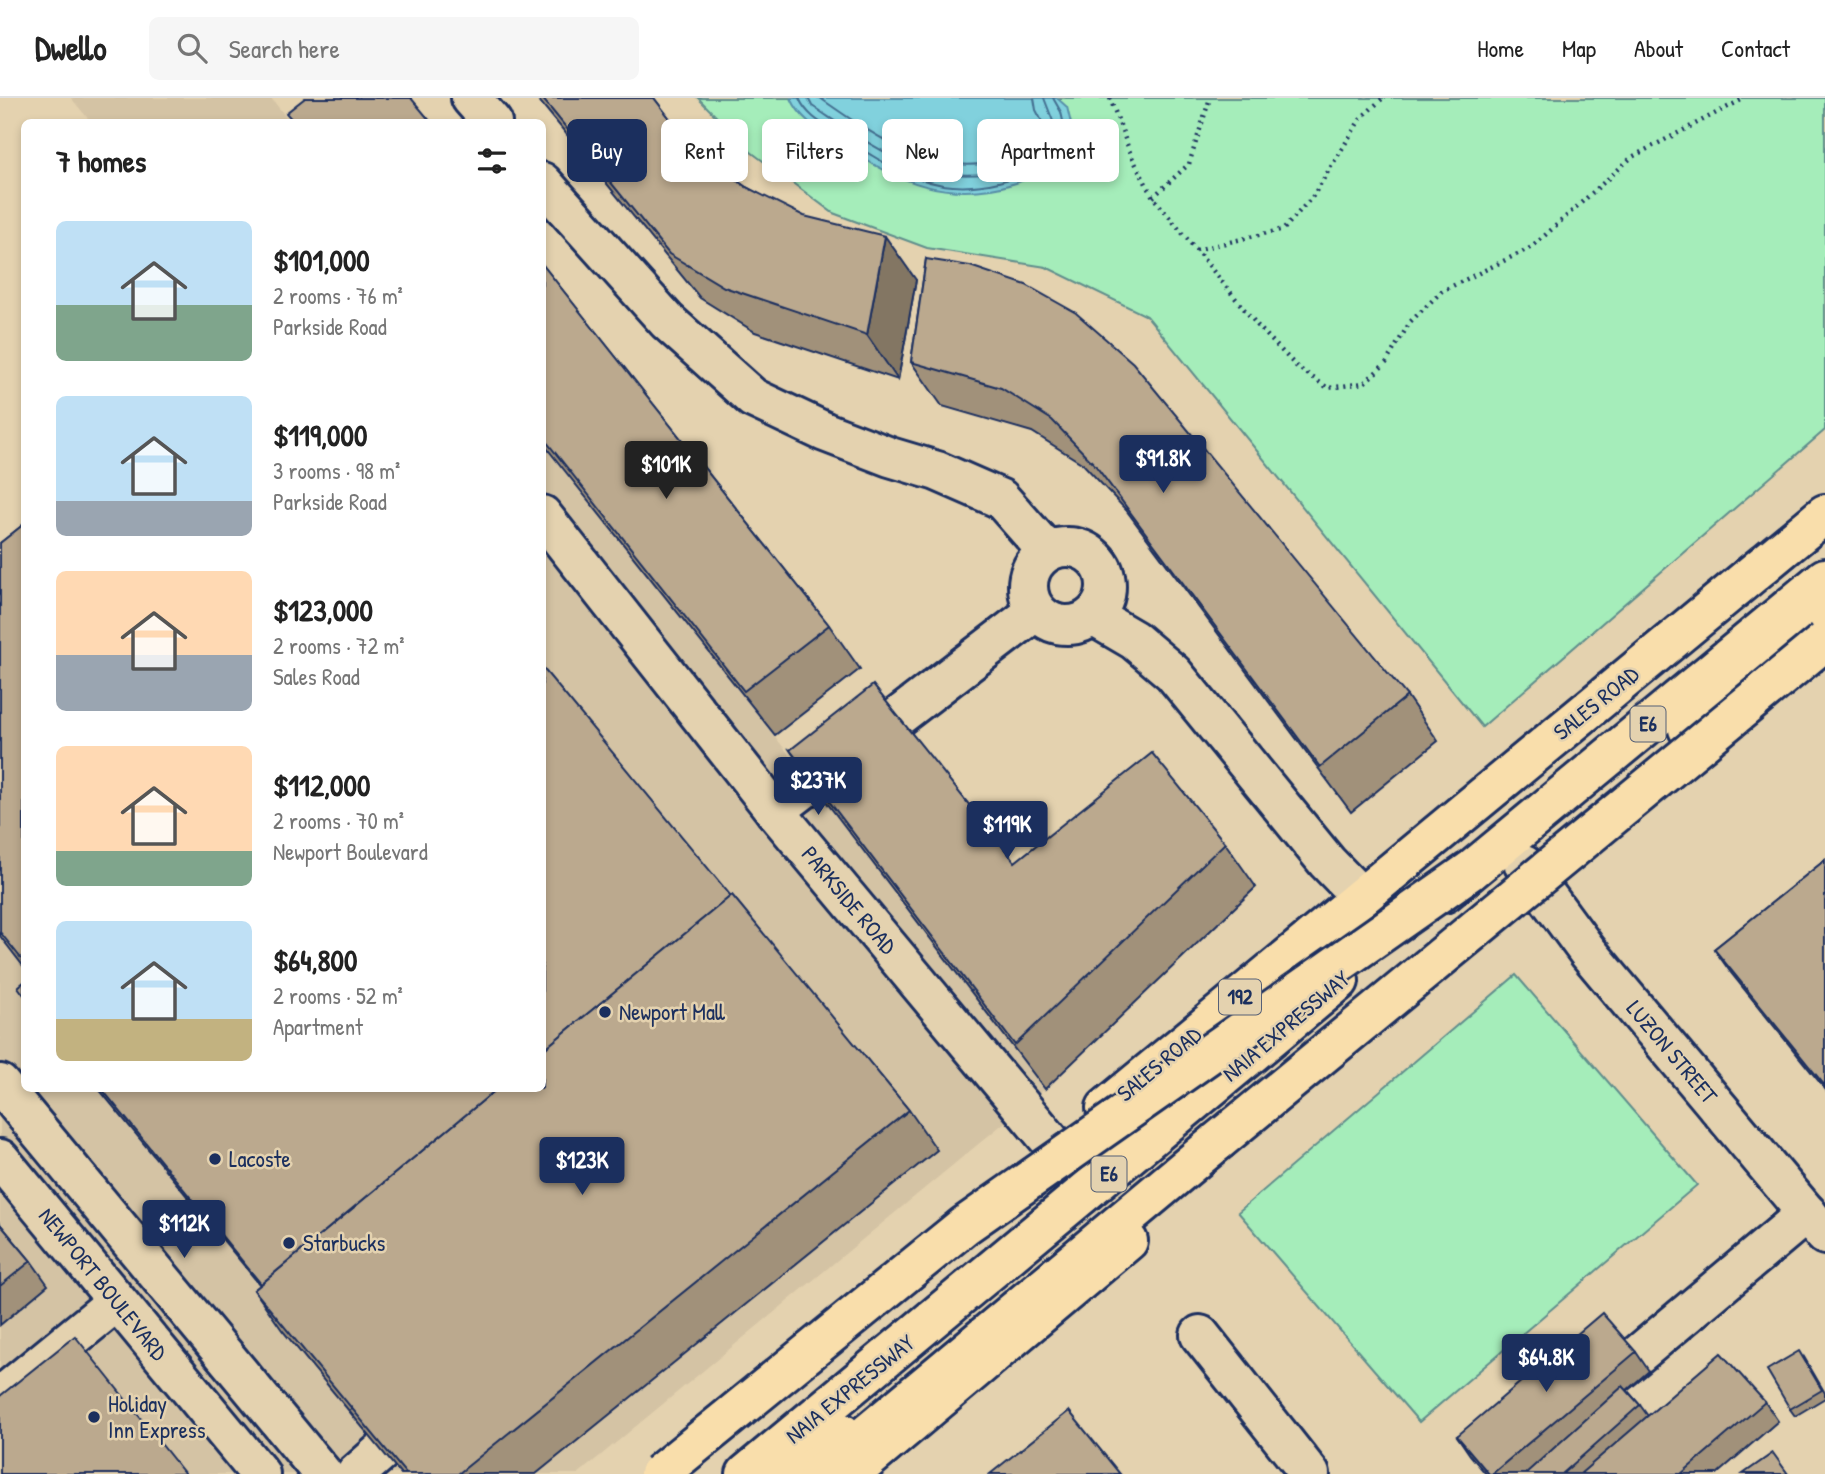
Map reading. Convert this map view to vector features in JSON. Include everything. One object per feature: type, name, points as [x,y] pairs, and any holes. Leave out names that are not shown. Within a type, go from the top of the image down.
[{"type":"main road","name":"SALES ROAD","points":[[650,1474],[1057,1149],[1825,514]]},
{"type":"main road","name":"SALES ROAD","points":[[729,1474],[1825,565]]},
{"type":"main road","name":"NAIA EXPRESSWAY","points":[[746,1474],[1825,578]]},
{"type":"main road","points":[[851,1474],[1532,879],[1825,616]]},
{"type":"main road","name":"NAIA EXPRESSWAY","points":[[819,1474],[1239,1123],[1825,641]]},
{"type":"main road","points":[[793,1474],[1532,879],[1825,659]]},
{"type":"main road","points":[[659,1474],[964,1226],[1470,871]]},
{"type":"street","points":[[471,98],[489,119]]},
{"type":"street","points":[[546,186],[667,321],[753,398],[825,432],[890,457],[937,471],[1001,499],[1047,551]]},
{"type":"street","name":"PARKSIDE ROAD","points":[[546,520],[775,811],[1057,1149]]},
{"type":"street","points":[[1061,546],[1074,547],[1097,560],[1103,570],[1106,595],[1093,616],[1082,622],[1057,625],[1045,620],[1036,611],[1029,598],[1027,585],[1030,571],[1047,551],[1061,546]]},
{"type":"street","points":[[775,811],[1036,611]]},
{"type":"street","points":[[1093,616],[1134,640],[1173,673],[1327,862],[1360,896]]},
{"type":"street","name":"LUZON STREET","points":[[1532,879],[1816,1224]]},
{"type":"street","name":"NEWPORT BOULEVARD","points":[[0,1084],[323,1474]]},
{"type":"street","name":"NEWPORT BOULEVARD","points":[[0,1159],[260,1474]]},
{"type":"street","points":[[1571,1411],[1816,1224]]},
{"type":"street","points":[[0,1396],[116,1302]]},
{"type":"street","points":[[1200,1335],[1310,1474]]},
{"type":"path","points":[[1110,98],[1131,155],[1153,197],[1258,326],[1297,367],[1328,388],[1364,383],[1386,363],[1409,322],[1442,291],[1532,247],[1632,157],[1745,98]]},
{"type":"path","points":[[1153,197],[1189,164],[1210,98]]},
{"type":"path","points":[[1196,250],[1284,229],[1312,196],[1360,118],[1383,98]]},
{"type":"shaded area","points":[[71,98],[271,98],[288,119],[88,119]]},
{"type":"shaded area","points":[[546,446],[821,795],[1045,1089],[578,1474],[0,1474],[0,596],[21,578],[21,1092],[546,1092]]},
{"type":"green space","points":[[698,98],[1825,98],[1825,430],[1482,727],[1147,316],[1046,267],[927,248],[833,213],[791,182],[868,182],[868,119],[762,119],[762,160],[748,149],[748,119],[719,119]]},
{"type":"green space","points":[[1516,975],[1697,1185],[1419,1422],[1238,1212]]},
{"type":"water","points":[[791,98],[1057,98],[1067,107],[1070,119],[977,119],[977,182],[1018,182],[992,189],[946,190],[912,182],[963,182],[963,119],[882,119],[882,169],[868,161],[868,119],[807,119]]},
{"type":"building","points":[[305,98],[411,98],[428,119],[291,119],[286,113]]},
{"type":"building","points":[[542,98],[654,98],[670,119],[661,119],[661,182],[739,182],[804,216],[885,236],[867,335],[724,287],[669,254],[610,182],[647,182],[647,119],[567,119],[567,129]]},
{"type":"building","points":[[926,259],[970,266],[1026,285],[1076,313],[1133,363],[1407,696],[1320,767],[1095,465],[1052,420],[1001,388],[911,362]]},
{"type":"building","points":[[546,269],[829,625],[744,691],[546,441]]},
{"type":"building","points":[[21,526],[21,958],[0,932],[0,543]]},
{"type":"building","points":[[546,672],[731,896],[546,1048]]},
{"type":"building","points":[[873,685],[1015,862],[1152,753],[1225,843],[1015,1045],[790,750]]},
{"type":"building","points":[[1825,860],[1825,1086],[1714,949]]},
{"type":"building","points":[[732,895],[909,1110],[458,1474],[406,1474],[254,1290],[493,1092],[546,1092],[546,1048]]},
{"type":"building","points":[[104,1092],[493,1092],[261,1284]]},
{"type":"building","points":[[0,1224],[31,1261],[0,1286]]},
{"type":"building","points":[[1602,1313],[1636,1352],[1489,1474],[1457,1436]]},
{"type":"building","name":"Holiday Inn Express","points":[[75,1336],[185,1474],[0,1474],[0,1396]]},
{"type":"building","points":[[1799,1351],[1822,1390],[1790,1409],[1767,1370]]},
{"type":"building","points":[[1721,1353],[1765,1402],[1681,1474],[1580,1474]]},
{"type":"building","points":[[1623,1386],[1640,1405],[1562,1474],[1525,1474]]},
{"type":"building","points":[[1069,1411],[1120,1474],[990,1474]]},
{"type":"building","points":[[1773,1453],[1788,1474],[1743,1474]]},
{"type":"place","name":"Newport Mall","points":[[605,1012]]},
{"type":"place","name":"Lacoste","points":[[215,1159]]},
{"type":"place","name":"Starbucks","points":[[289,1243]]},
{"type":"place","name":"Holiday Inn Express","points":[[94,1417]]}]
